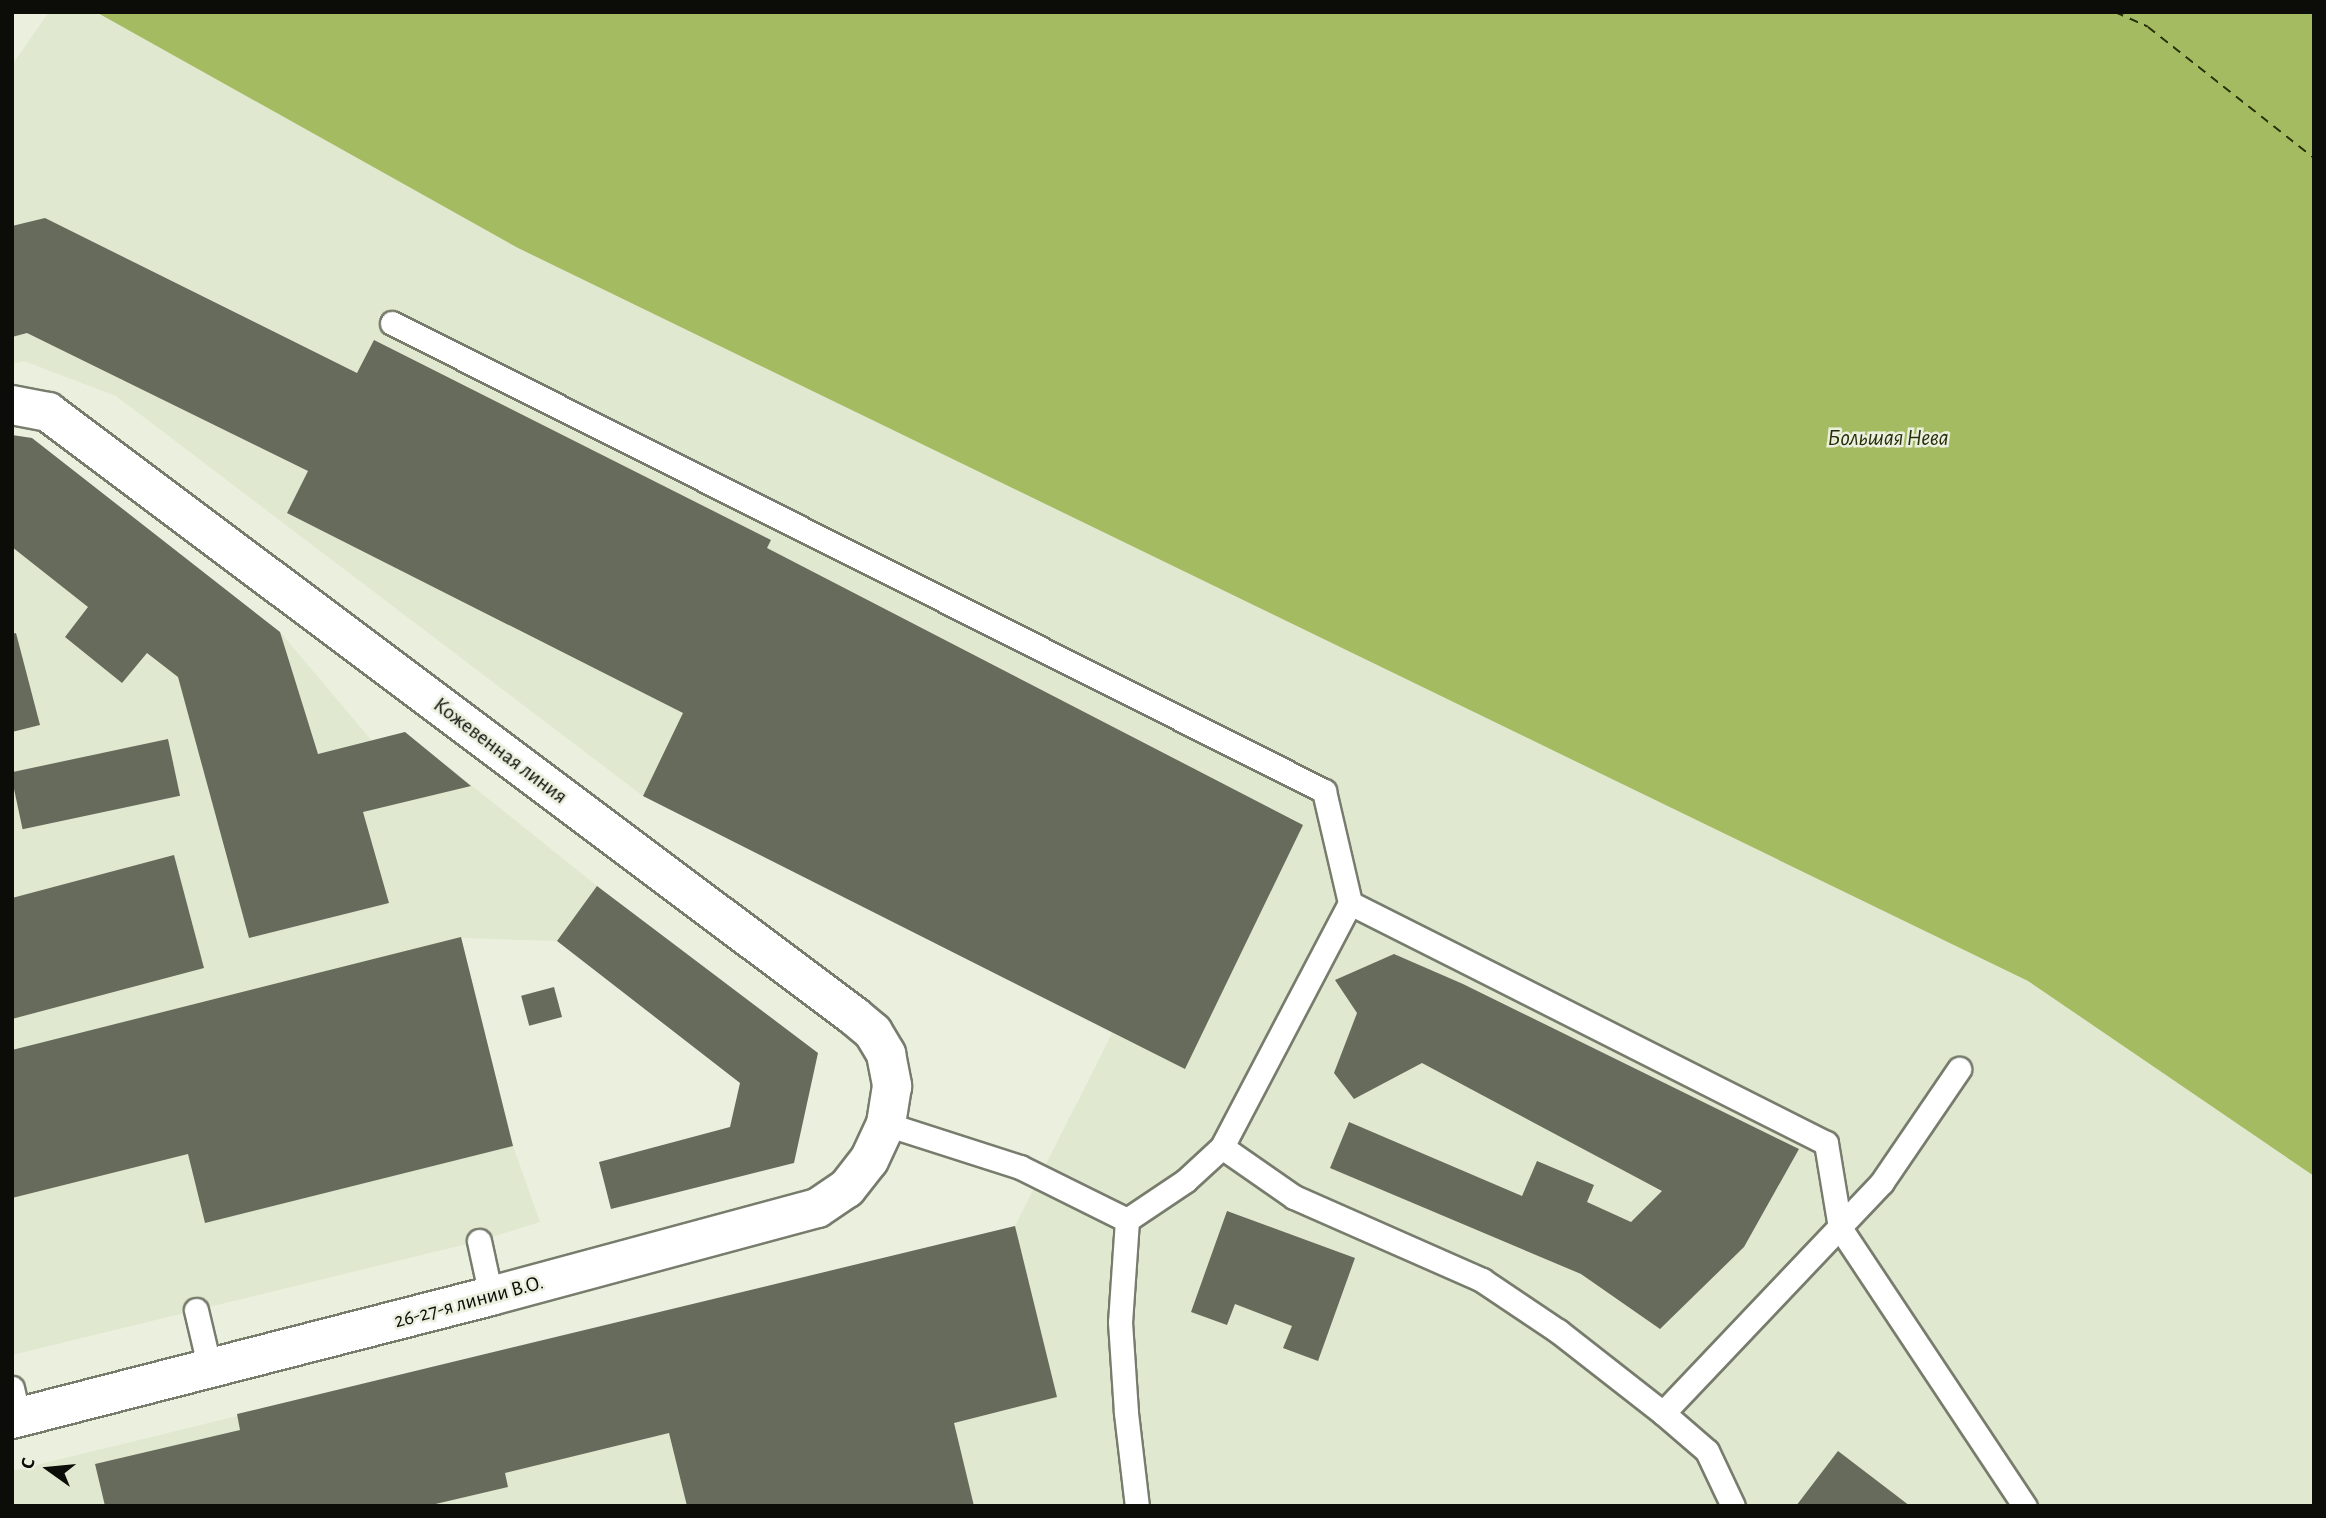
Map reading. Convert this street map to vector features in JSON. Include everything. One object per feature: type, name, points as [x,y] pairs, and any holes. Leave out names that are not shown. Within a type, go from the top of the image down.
[{"type":"street","name":"Кожевенная линия","points":[[30,408],[617,839],[873,1032],[886,1054],[892,1086],[886,1124]]},
{"type":"street","name":"26-27-я линии В.О.","points":[[15,1408],[210,1368],[817,1208],[847,1188],[869,1160],[886,1124]]},
{"type":"lane","points":[[392,324],[1324,791],[1350,903],[1222,1147],[1185,1181],[1127,1220]]},
{"type":"lane","points":[[1350,903],[1826,1143],[1840,1228],[2025,1506]]},
{"type":"lane","points":[[1663,1413],[1882,1182],[1959,1069]]},
{"type":"lane","points":[[886,1124],[1020,1167],[1127,1220]]},
{"type":"lane","points":[[1222,1147],[1294,1197],[1482,1280],[1558,1331],[1707,1451],[1733,1506]]},
{"type":"lane","points":[[1127,1220],[1120,1322],[1126,1413],[1137,1506]]},
{"type":"lane","points":[[479,1241],[491,1296]]},
{"type":"lane","points":[[196,1310],[210,1368]]},
{"type":"shaded area","points":[[49,12],[96,12],[518,248],[2028,981],[2314,1176],[2314,1506],[12,1506],[12,1471],[1015,1226],[1112,1033],[643,796],[116,396],[24,361],[12,364],[12,65]]},
{"type":"shaded area","points":[[12,435],[32,438],[280,632],[372,741],[405,732],[597,886],[557,941],[461,938],[513,1146],[540,1222],[479,1241],[12,1355]]},
{"type":"water","name":"Большая Нева","points":[[96,12],[2314,12],[2314,1176],[2028,981],[518,248]]},
{"type":"building","points":[[45,218],[357,373],[374,340],[771,540],[767,548],[1303,825],[1185,1069],[643,796],[683,713],[287,513],[308,471],[27,333],[12,337],[12,226]]},
{"type":"building","points":[[12,435],[32,438],[280,632],[318,754],[405,732],[471,786],[363,812],[389,903],[249,938],[178,677],[147,653],[122,683],[65,637],[88,607],[12,547]]},
{"type":"building","points":[[16,633],[40,725],[12,732],[12,634]]},
{"type":"building","points":[[168,739],[180,796],[23,829],[12,772]]},
{"type":"building","points":[[174,855],[204,968],[12,1019],[12,898]]},
{"type":"building","points":[[597,886],[818,1053],[794,1163],[611,1209],[599,1162],[730,1127],[740,1083],[557,941]]},
{"type":"building","points":[[461,937],[513,1146],[205,1223],[188,1154],[12,1198],[12,1050]]},
{"type":"building","points":[[1394,954],[1463,984],[1799,1149],[1744,1247],[1660,1329],[1581,1274],[1330,1168],[1349,1122],[1522,1196],[1537,1161],[1594,1185],[1587,1202],[1631,1222],[1662,1191],[1422,1063],[1354,1099],[1334,1073],[1357,1013],[1335,980]]},
{"type":"building","points":[[554,987],[562,1017],[529,1026],[521,996]]},
{"type":"building","points":[[1227,1211],[1355,1258],[1318,1361],[1283,1348],[1292,1326],[1235,1304],[1227,1325],[1191,1312]]},
{"type":"building","points":[[1015,1226],[1057,1397],[954,1423],[974,1506],[687,1506],[669,1433],[505,1473],[508,1487],[427,1506],[105,1506],[95,1464],[240,1430],[237,1414]]},
{"type":"building","points":[[1838,1451],[1910,1506],[1796,1506]]},
{"type":"ferry route","points":[[2115,12],[2148,27],[2314,158]]}]
